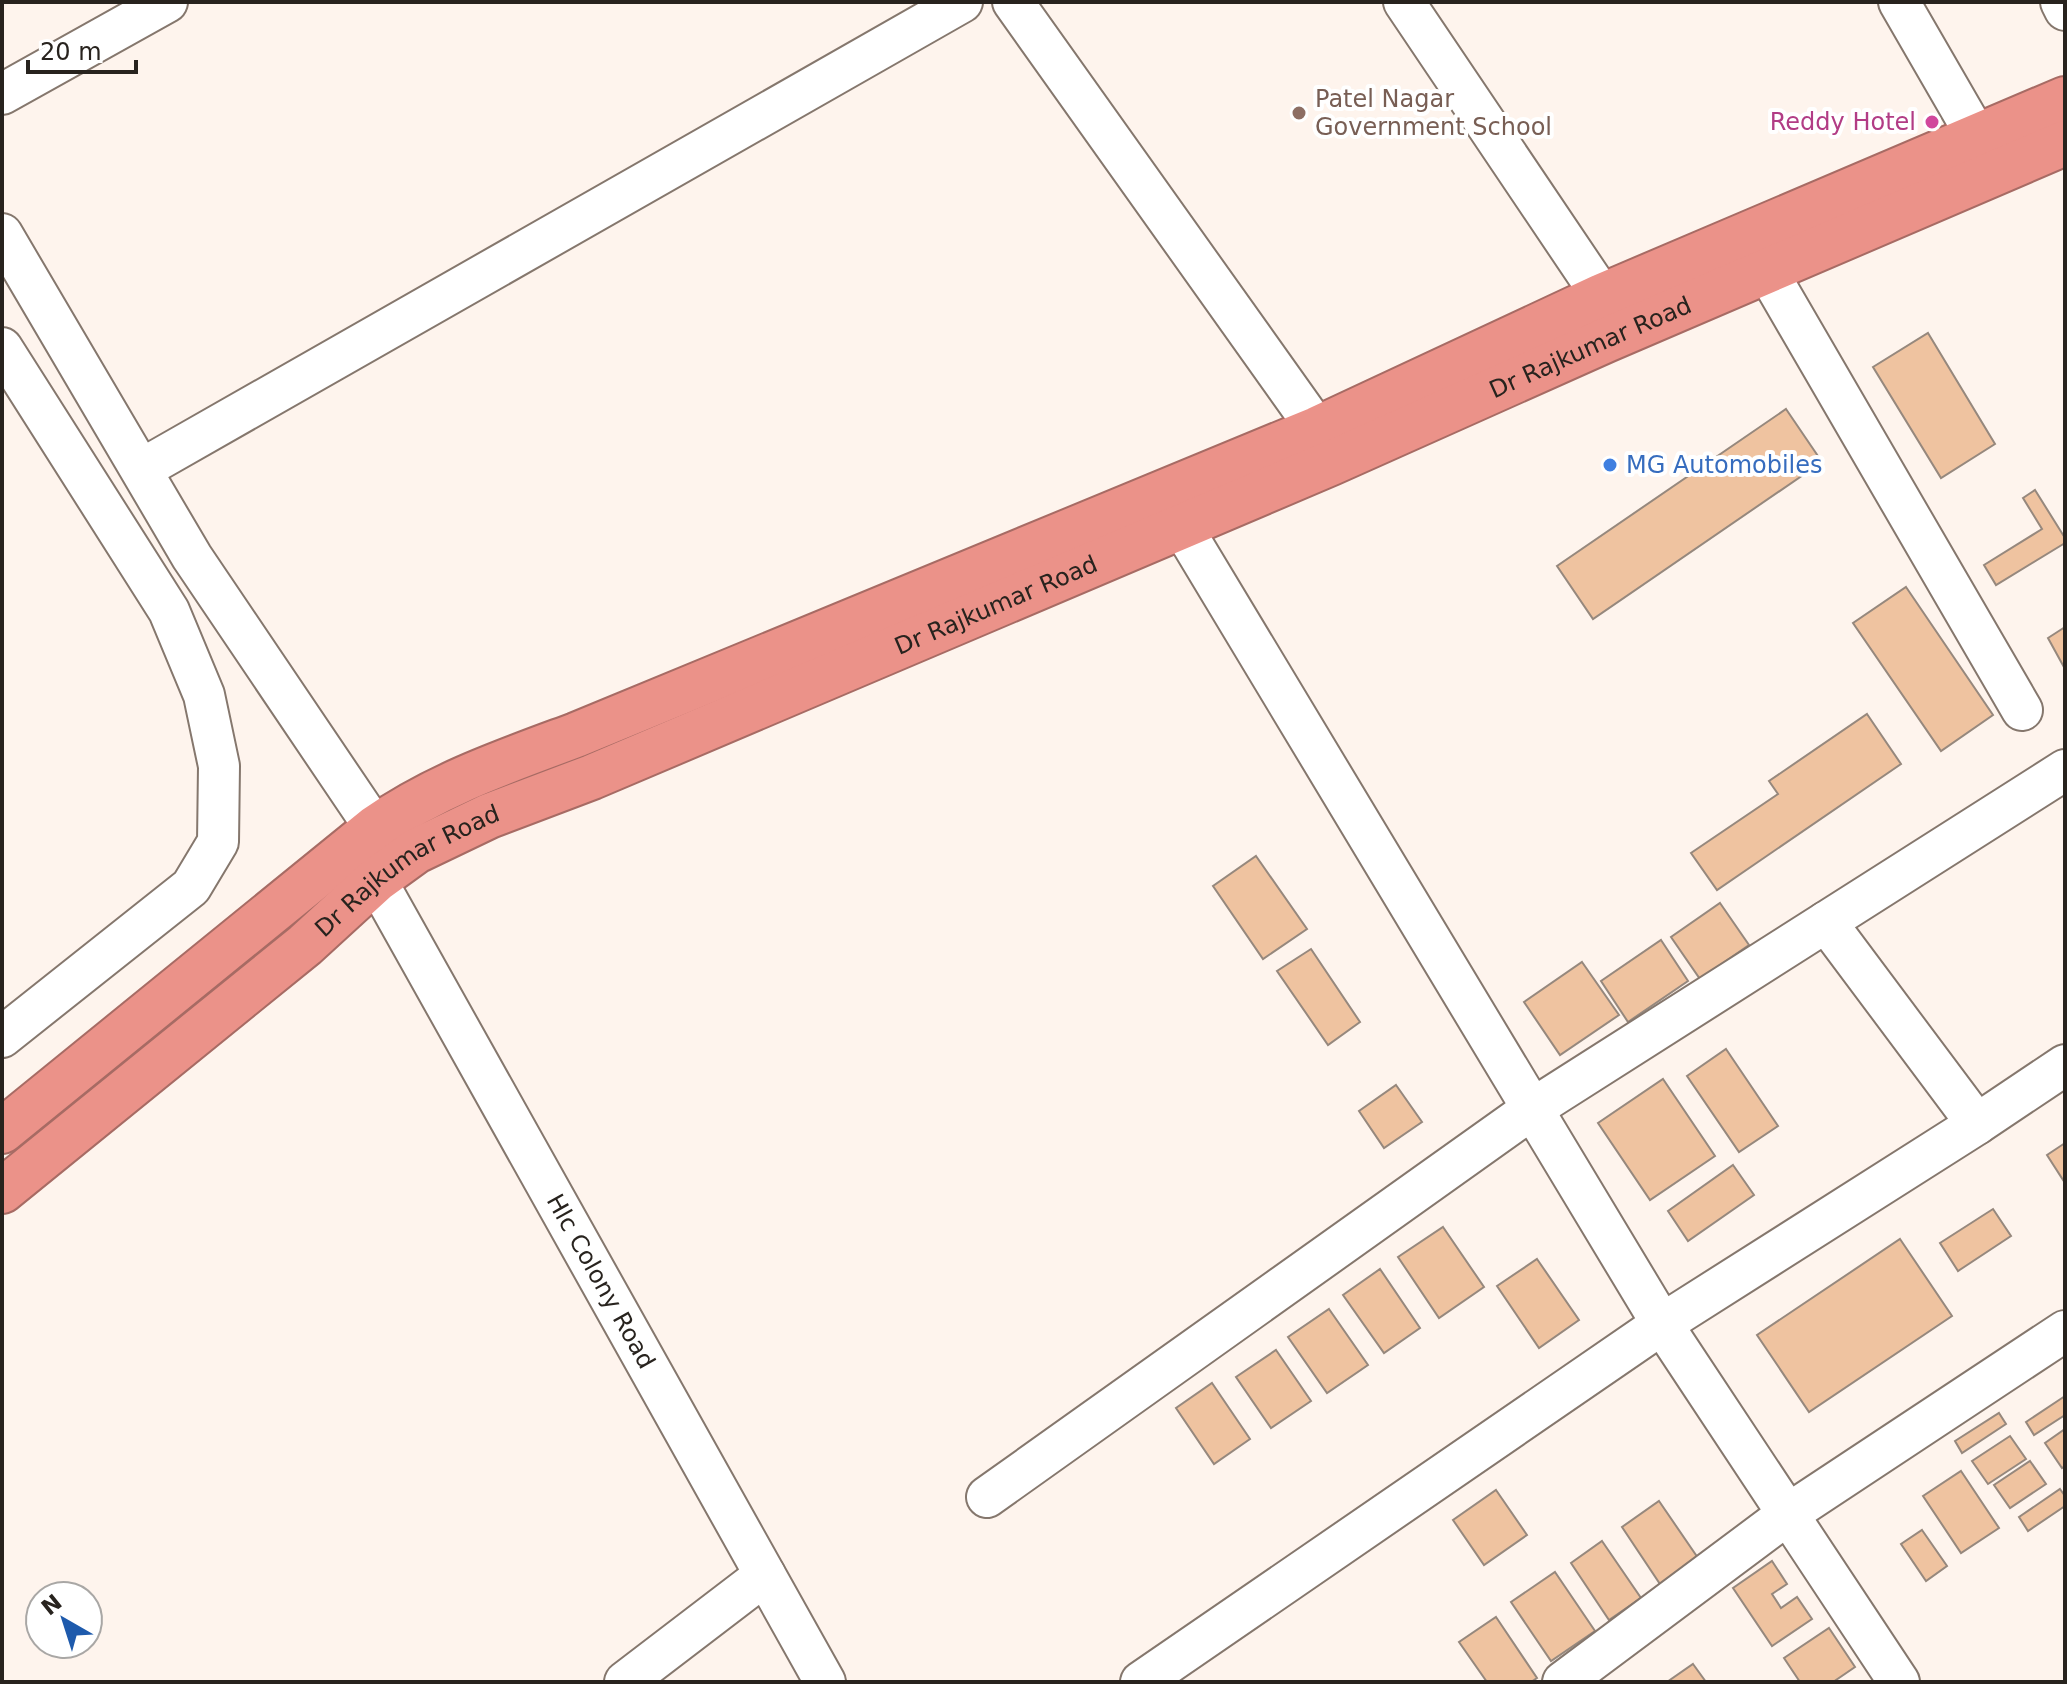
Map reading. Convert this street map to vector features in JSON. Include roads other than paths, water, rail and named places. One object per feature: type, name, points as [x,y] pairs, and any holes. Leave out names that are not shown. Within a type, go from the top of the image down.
[{"type":"highway","name":"Dr Rajkumar Road","points":[[2,1191],[305,945],[376,880],[416,851],[489,816],[621,765],[1182,527],[1324,446],[1602,296],[2065,99]]},
{"type":"highway","name":"Dr Rajkumar Road","points":[[2,1131],[375,828],[402,810],[471,774],[1606,340],[2065,143]]},
{"type":"street","points":[[2,94],[167,2]]},
{"type":"street","points":[[142,469],[962,2]]},
{"type":"street","points":[[1013,2],[1324,446]]},
{"type":"street","points":[[1404,2],[1602,296]]},
{"type":"street","points":[[1899,2],[1977,137]]},
{"type":"street","points":[[2061,2],[2065,10]]},
{"type":"street","points":[[2,234],[192,557],[375,828]]},
{"type":"street","points":[[1767,271],[2022,710]]},
{"type":"street","points":[[2,348],[169,611],[204,695],[219,766],[218,842],[191,887],[2,1037]]},
{"type":"street","points":[[1182,527],[1662,1324],[1899,1682]]},
{"type":"street","points":[[987,1497],[1532,1109],[2065,770]]},
{"type":"street","name":"Hlc Colony Road","points":[[376,880],[825,1682]]},
{"type":"street","points":[[1826,922],[1977,1124]]},
{"type":"street","points":[[1141,1682],[1662,1324],[2065,1065]]},
{"type":"street","points":[[1563,1682],[1788,1514],[2065,1331]]},
{"type":"street","points":[[625,1682],[765,1575]]},
{"type":"place","name":"Patel Nagar Government School","points":[[1299,113]]},
{"type":"place","name":"Reddy Hotel","points":[[1932,122]]},
{"type":"place","name":"MG Automobiles","points":[[1610,465]]}]
